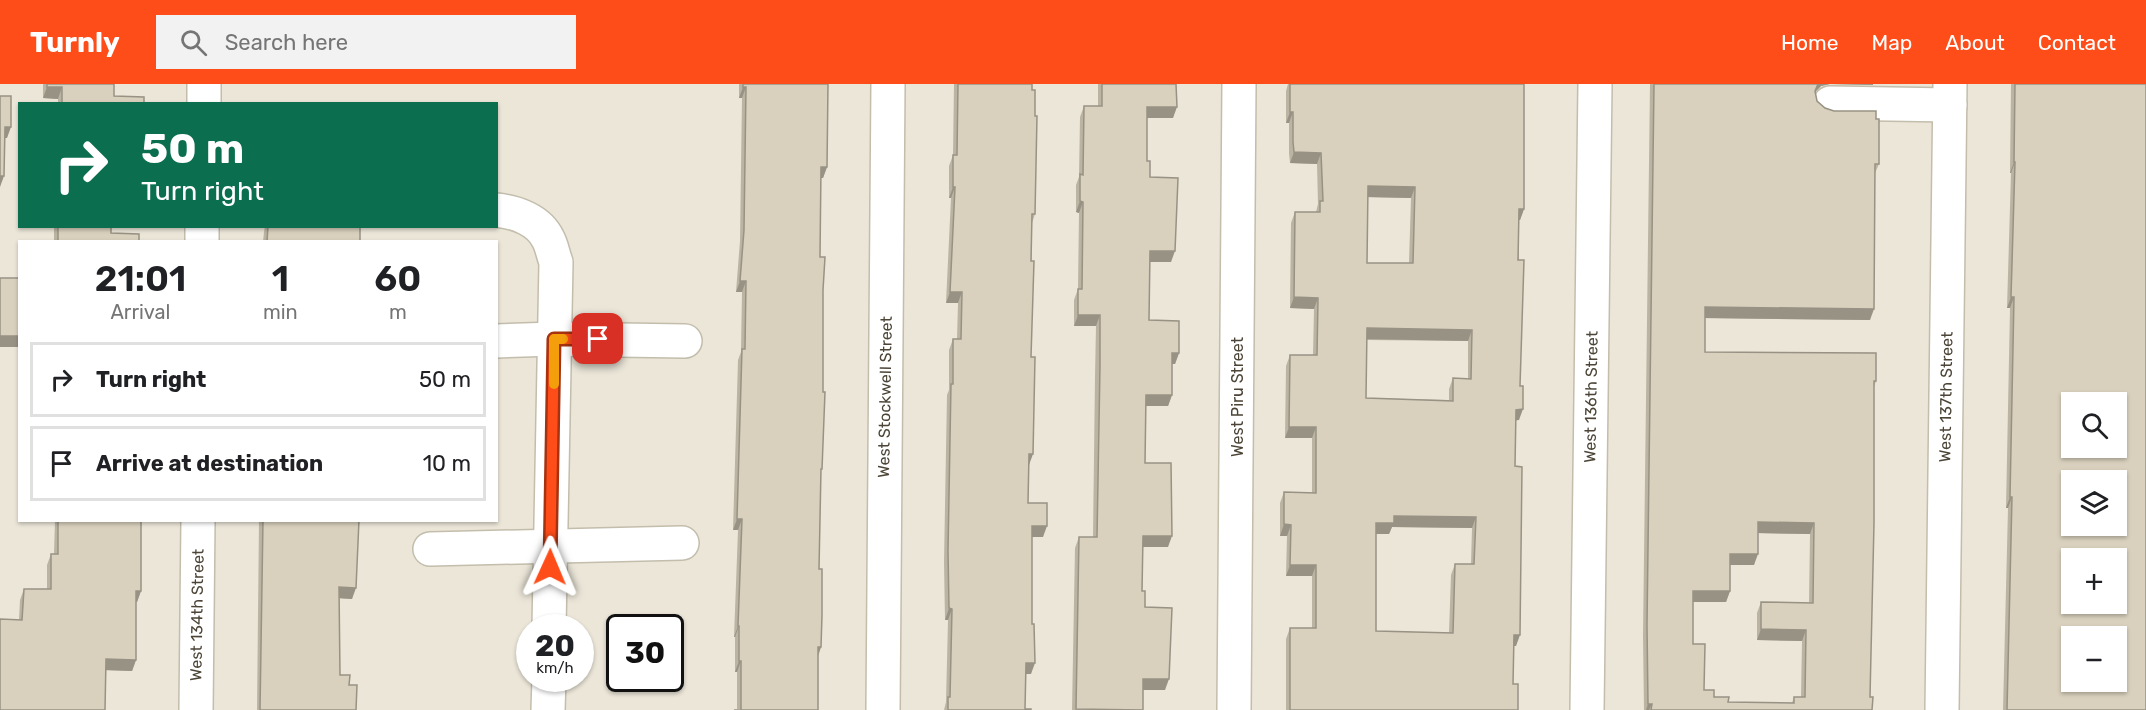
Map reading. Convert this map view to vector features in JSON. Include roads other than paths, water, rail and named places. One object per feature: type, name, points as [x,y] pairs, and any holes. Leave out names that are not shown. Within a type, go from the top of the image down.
[{"type":"street","points":[[204,84],[204,102]]},
{"type":"street","name":"West Stockwell Street","points":[[883,710],[888,84]]},
{"type":"street","name":"West Piru Street","points":[[1234,710],[1239,84]]},
{"type":"street","name":"West 136th Street","points":[[1587,710],[1595,84]]},
{"type":"street","points":[[1830,103],[1950,95]]},
{"type":"street","name":"West 137th Street","points":[[1942,710],[1950,95]]},
{"type":"street","points":[[498,210],[532,221],[548,238],[556,262],[549,614]]},
{"type":"street","points":[[498,341],[554,339],[685,341]]},
{"type":"street","name":"West 134th Street","points":[[196,710],[198,522]]},
{"type":"street","points":[[430,549],[682,543]]},
{"type":"street","points":[[548,710],[549,692]]}]
